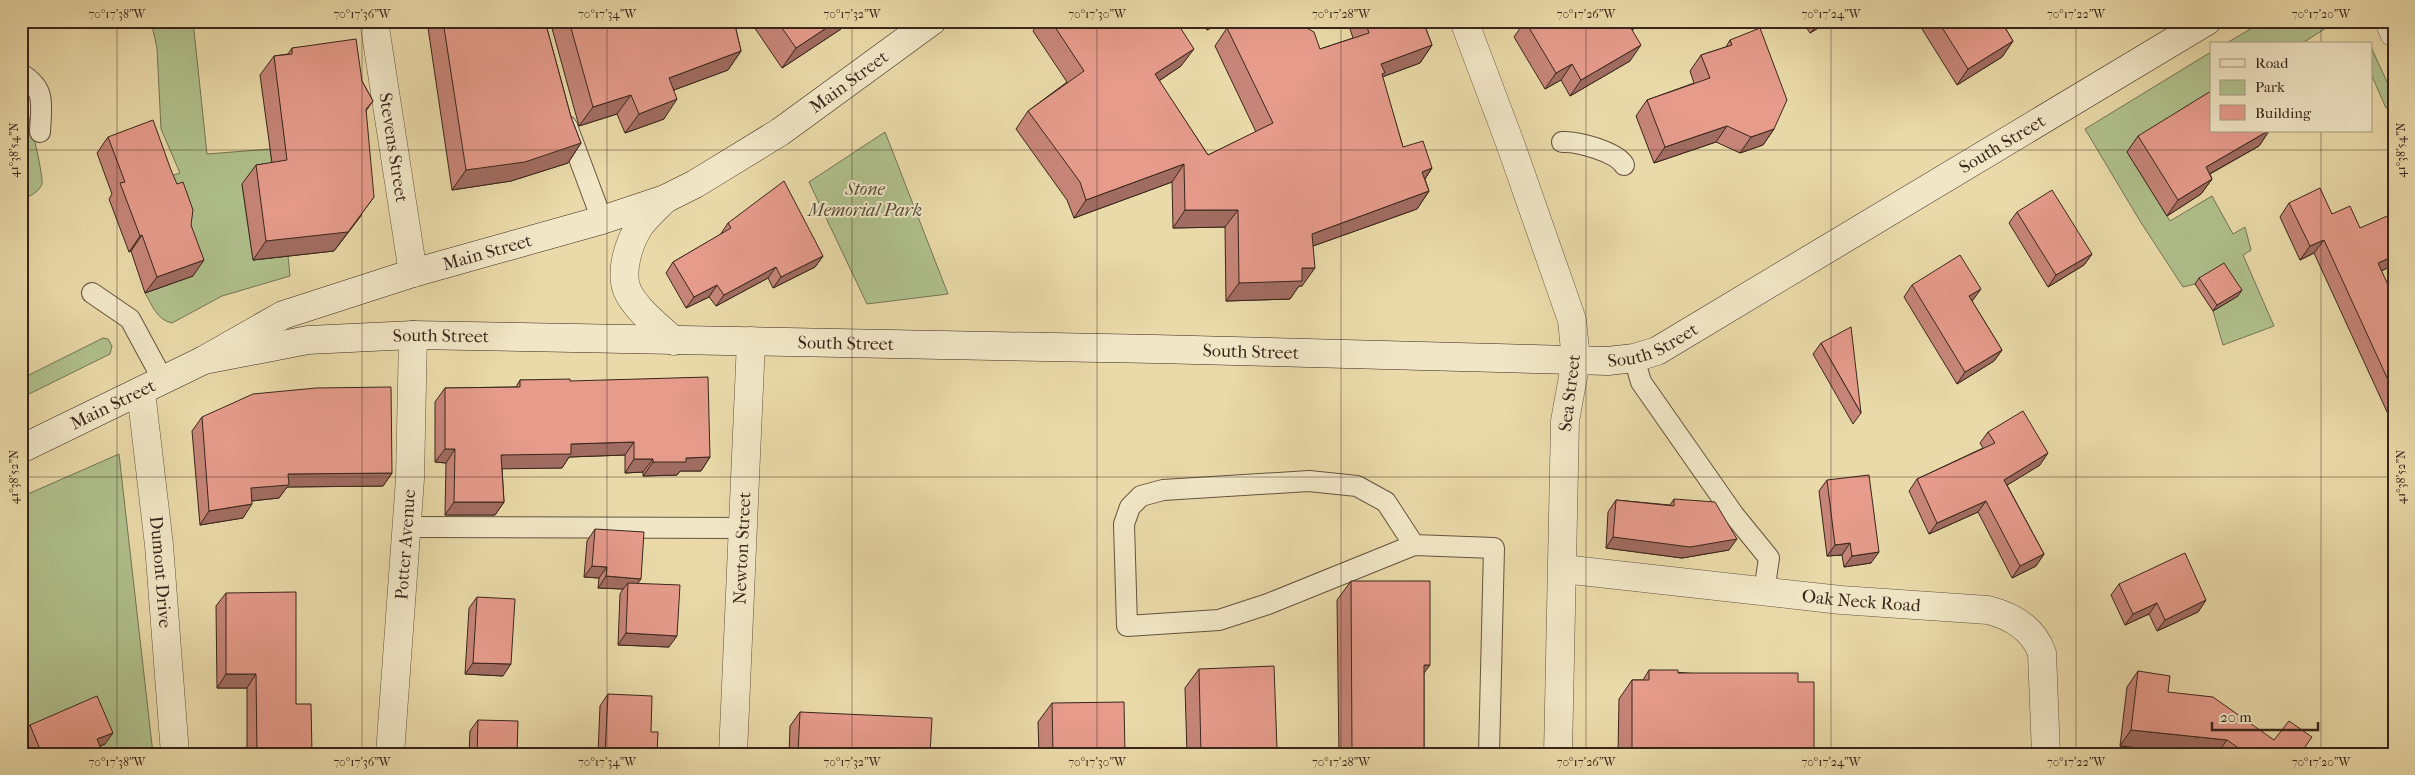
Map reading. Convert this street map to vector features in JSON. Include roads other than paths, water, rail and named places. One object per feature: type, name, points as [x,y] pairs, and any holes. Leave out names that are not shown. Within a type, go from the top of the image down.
[{"type":"main road","name":"Stevens Street","points":[[374,21],[412,273]]},
{"type":"main road","name":"Main Street","points":[[21,449],[204,360],[282,315],[412,273],[602,220],[665,199],[695,184],[780,132],[932,21]]},
{"type":"main road","name":"Sea Street","points":[[1464,21],[1510,143],[1572,320],[1576,360],[1565,421],[1558,754]]},
{"type":"main road","name":"South Street","points":[[204,360],[308,340],[413,335],[1576,360],[1634,358],[1657,351],[2207,21]]},
{"type":"main road","points":[[2389,21],[2394,33]]},
{"type":"main road","points":[[665,199],[640,224],[627,253],[624,273],[628,293],[644,313],[674,341]]},
{"type":"main road","name":"Potter Avenue","points":[[390,754],[410,479],[413,335]]},
{"type":"main road","name":"Newton Street","points":[[733,754],[752,341]]},
{"type":"main road","name":"Dumont Drive","points":[[152,386],[159,545],[175,754]]},
{"type":"main road","name":"Oak Neck Road","points":[[1563,569],[1841,600],[1988,610],[2005,615],[2030,632],[2042,653],[2046,754]]},
{"type":"lane","points":[[21,74],[30,79],[41,93],[40,132]]},
{"type":"lane","points":[[562,108],[602,220]]},
{"type":"lane","points":[[1562,142],[1575,143],[1616,155],[1624,164]]},
{"type":"lane","points":[[92,293],[130,319],[152,386]]},
{"type":"lane","points":[[1634,358],[1641,382],[1734,515],[1769,558],[1764,592]]},
{"type":"lane","points":[[1414,545],[1386,502],[1357,486],[1309,481],[1156,492],[1141,496],[1130,507],[1124,524],[1127,626],[1219,620],[1268,604],[1414,545],[1494,548],[1489,754]]},
{"type":"lane","points":[[406,527],[743,528]]},
{"type":"park label","name":"Stone Memorial Park","points":[[865,199]]}]
